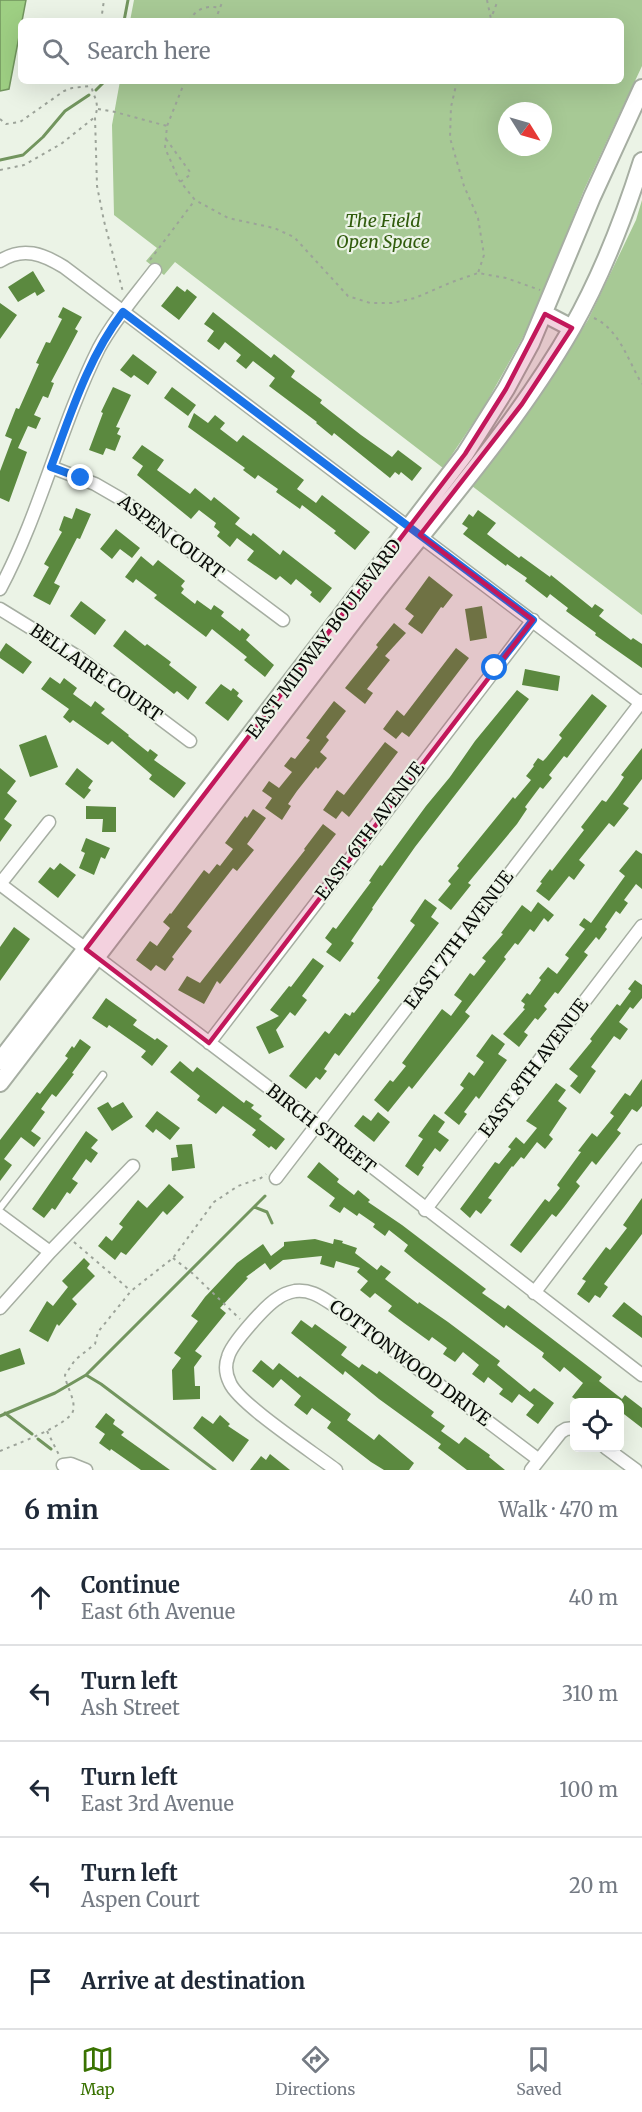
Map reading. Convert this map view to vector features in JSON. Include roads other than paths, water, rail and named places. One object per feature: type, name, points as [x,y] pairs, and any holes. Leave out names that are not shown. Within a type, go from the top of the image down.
[{"type":"main road","name":"EAST MIDWAY BOULEVARD","points":[[415,531],[488,419],[545,314],[592,197],[642,88]]},
{"type":"main road","name":"EAST MIDWAY BOULEVARD","points":[[0,1083],[91,953],[415,531],[522,404],[572,328],[604,264],[621,224],[642,161]]},
{"type":"main road","points":[[545,314],[572,328]]},
{"type":"main road","name":"EAST MIDWAY BOULEVARD","points":[[0,1061],[91,953]]},
{"type":"street","points":[[0,261],[23,252],[38,253],[50,258],[642,702]]},
{"type":"street","points":[[0,590],[26,535],[88,372],[101,346],[152,265]]},
{"type":"street","name":"ASPEN COURT","points":[[51,467],[95,484],[121,499],[284,621]]},
{"type":"street","name":"BELLAIRE COURT","points":[[0,609],[78,657],[190,741]]},
{"type":"street","name":"EAST 6TH AVENUE","points":[[209,1043],[533,620]]},
{"type":"street","name":"EAST 7TH AVENUE","points":[[276,1179],[642,702]]},
{"type":"street","points":[[0,884],[49,822]]},
{"type":"street","name":"BIRCH STREET","points":[[0,884],[642,1375]]},
{"type":"street","name":"EAST 8TH AVENUE","points":[[425,1210],[642,926]]},
{"type":"street","points":[[534,1293],[642,1151]]},
{"type":"street","points":[[0,1308],[133,1166]]},
{"type":"street","points":[[0,1215],[50,1252]]},
{"type":"street","name":"COTTONWOOD DRIVE","points":[[336,1470],[235,1393],[228,1376],[227,1358],[235,1342],[278,1298],[293,1291],[316,1293],[535,1465]]},
{"type":"street","points":[[535,1465],[561,1432],[570,1428]]},
{"type":"street","points":[[611,1452],[636,1470]]},
{"type":"street","points":[[63,1465],[71,1464],[86,1470]]},
{"type":"lane","points":[[0,1208],[103,1075]]},
{"type":"waterway","points":[[125,18],[128,0]]},
{"type":"waterway","points":[[96,90],[102,84]]},
{"type":"waterway","points":[[0,160],[23,155],[43,137],[65,111],[89,95]]},
{"type":"waterway","points":[[0,1416],[55,1393],[86,1375],[265,1196]]},
{"type":"waterway","points":[[254,1207],[267,1212],[272,1223]]},
{"type":"waterway","points":[[86,1375],[215,1470]]},
{"type":"waterway","points":[[5,1413],[32,1434]]},
{"type":"waterway","points":[[38,1439],[51,1449]]},
{"type":"park label","name":"The Field Open Space","points":[[383,231]]}]
